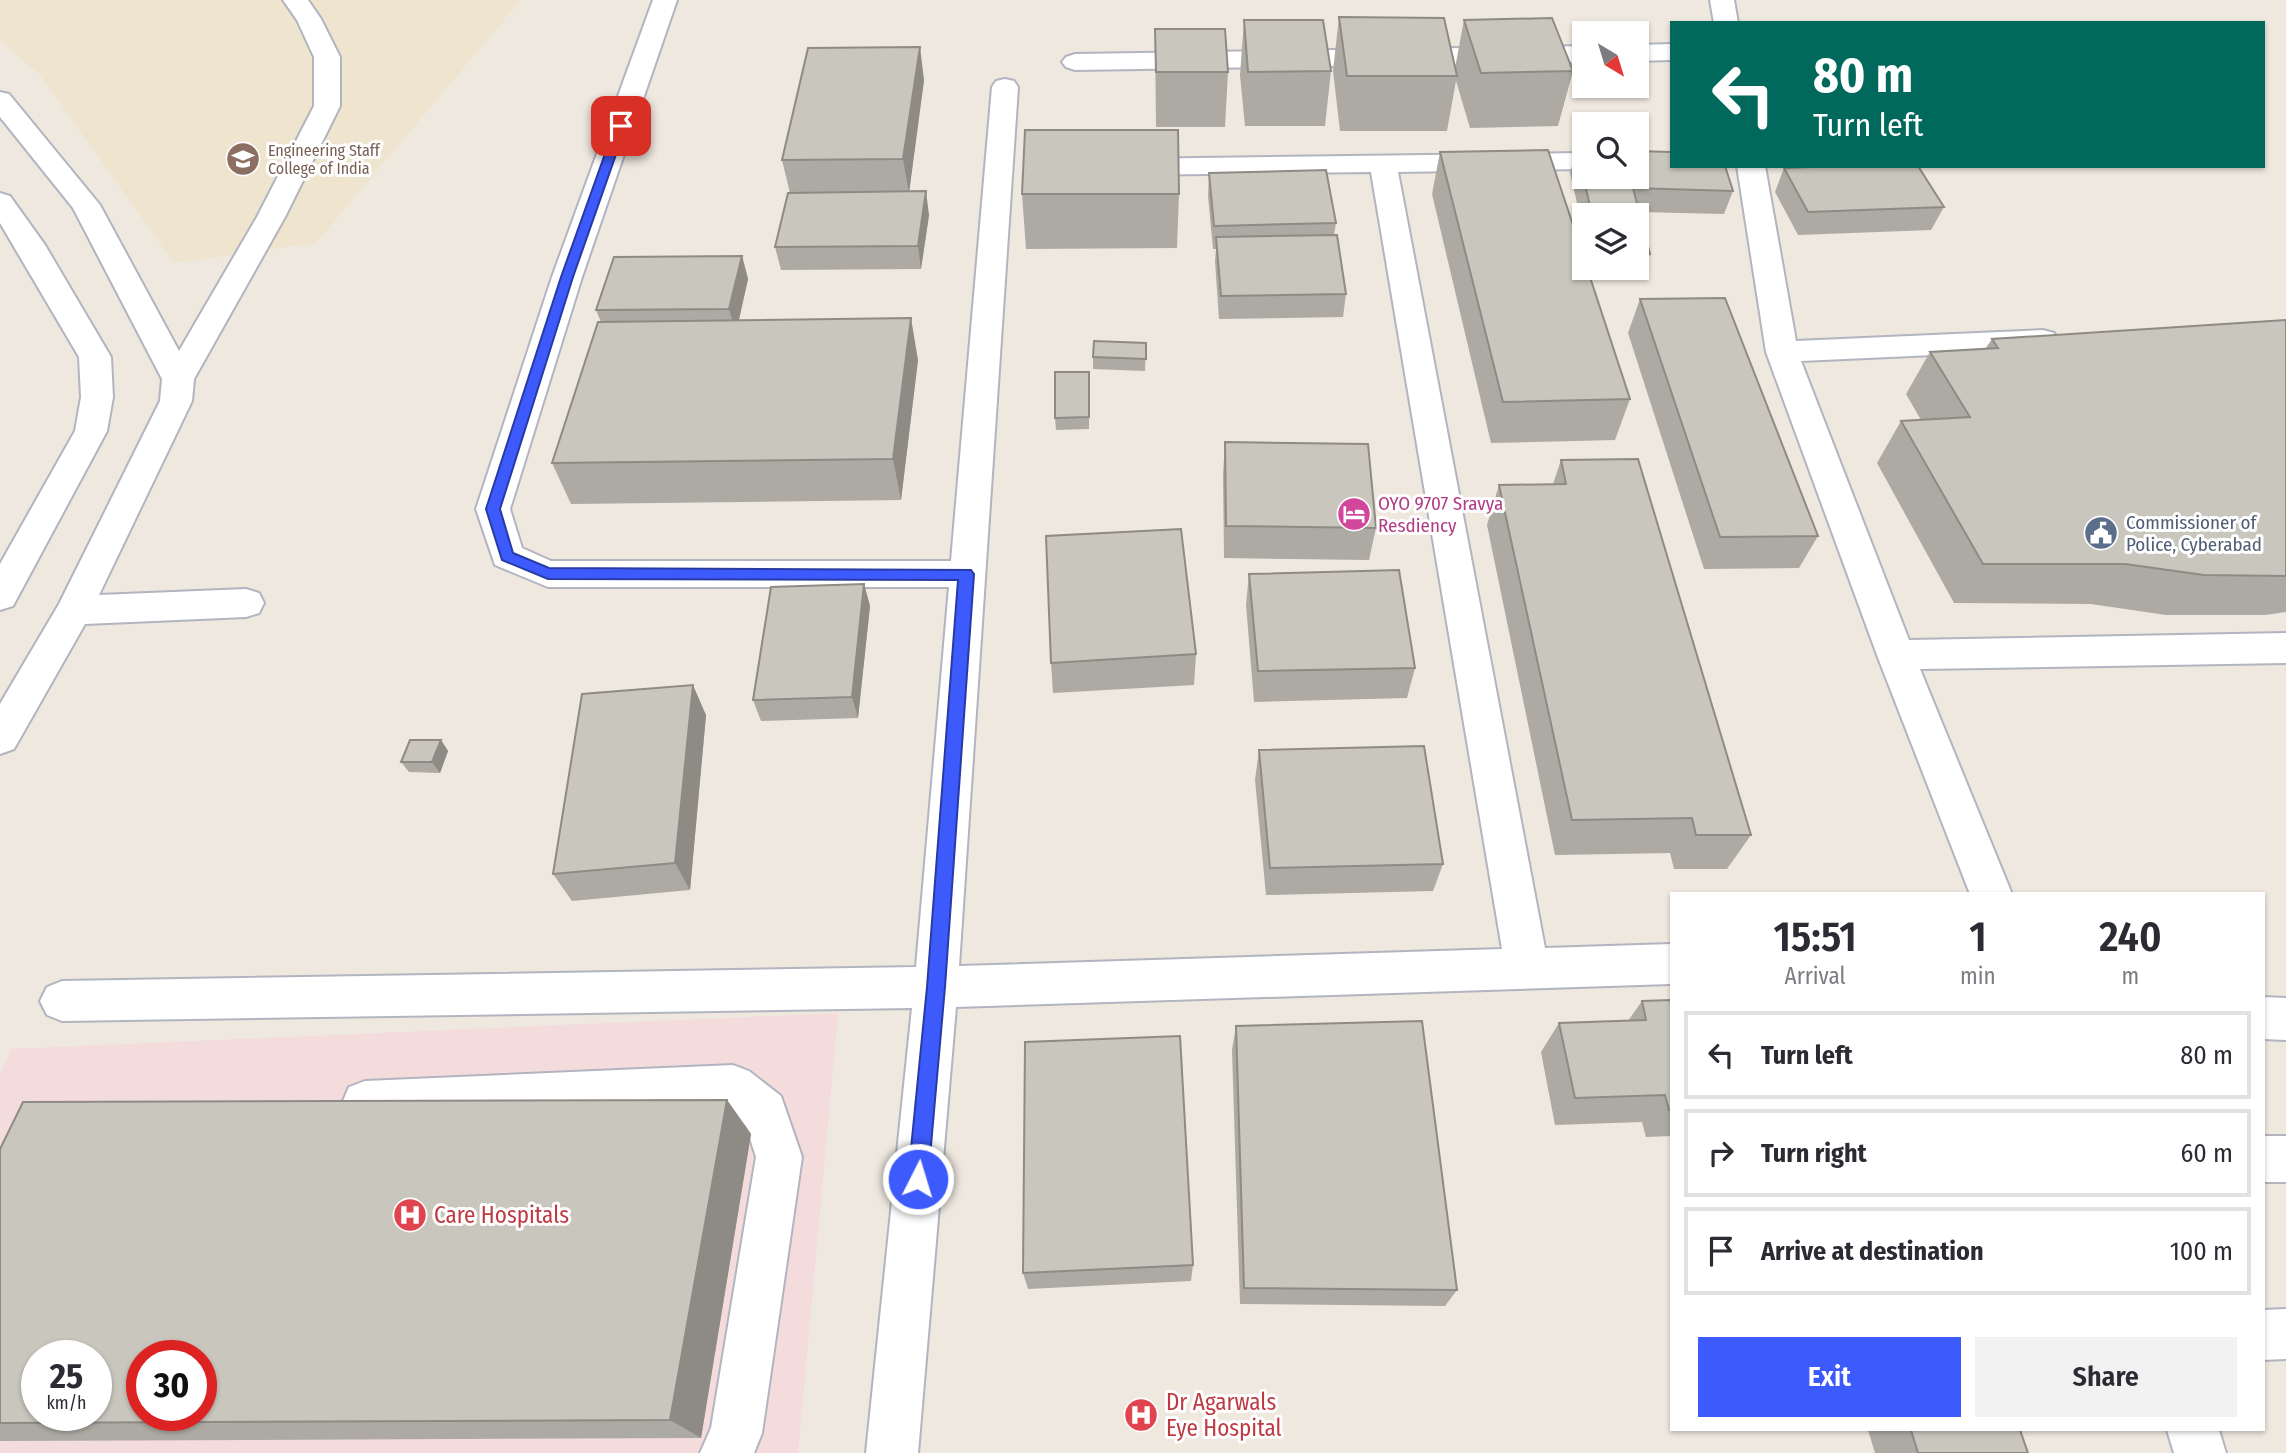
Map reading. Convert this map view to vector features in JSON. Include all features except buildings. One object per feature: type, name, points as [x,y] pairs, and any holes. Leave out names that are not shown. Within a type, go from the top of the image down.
[{"type":"street","points":[[0,738],[74,610],[176,401],[178,379],[271,217],[327,106],[327,57],[309,19],[295,0]]},
{"type":"street","points":[[665,0],[567,277],[493,509],[507,556],[548,574],[966,574]]},
{"type":"street","points":[[1722,0],[1726,21]]},
{"type":"street","points":[[1649,53],[1670,52]]},
{"type":"street","points":[[1075,62],[1572,54]]},
{"type":"street","points":[[892,1453],[936,987],[966,574],[1014,168],[1005,87]]},
{"type":"street","points":[[0,100],[86,205],[178,379]]},
{"type":"street","points":[[1096,167],[1572,161]]},
{"type":"street","points":[[1383,164],[1527,967]]},
{"type":"street","points":[[1751,168],[1782,352],[1896,655],[1990,892]]},
{"type":"street","points":[[0,202],[30,245],[95,357],[97,397],[91,431],[0,596]]},
{"type":"street","points":[[1782,352],[2068,338]]},
{"type":"street","points":[[74,610],[246,603]]},
{"type":"street","points":[[1896,655],[2286,648]]},
{"type":"street","points":[[62,1001],[936,987],[1670,964]]},
{"type":"street","points":[[2265,1018],[2286,1018]]},
{"type":"street","points":[[329,1104],[733,1087],[765,1112],[779,1157],[736,1433],[726,1453]]},
{"type":"street","points":[[2265,1159],[2286,1159]]},
{"type":"street","points":[[2265,1335],[2286,1334]]},
{"type":"street","points":[[2193,1431],[2200,1453]]},
{"type":"shaded area","name":"Engineering Staff College of India","points":[[0,0],[521,0],[316,243],[174,263],[40,75],[0,40]]},
{"type":"shaded area","name":"Care Hospitals","points":[[838,1013],[798,1453],[0,1453],[0,1074],[11,1049]]},
{"type":"place","name":"Engineering Staff College of India","points":[[243,159]]},
{"type":"place","name":"OYO 9707 Sravya Resdiency","points":[[1354,514]]},
{"type":"place","name":"Commissioner of Police, Cyberabad","points":[[2101,533]]},
{"type":"place","name":"Care Hospitals","points":[[410,1215]]},
{"type":"place","name":"Dr Agarwals Eye Hospital","points":[[1141,1415]]},
{"type":"route","points":[[621,126],[567,277],[493,509],[507,556],[548,574],[966,574],[936,987],[918,1179]]}]
